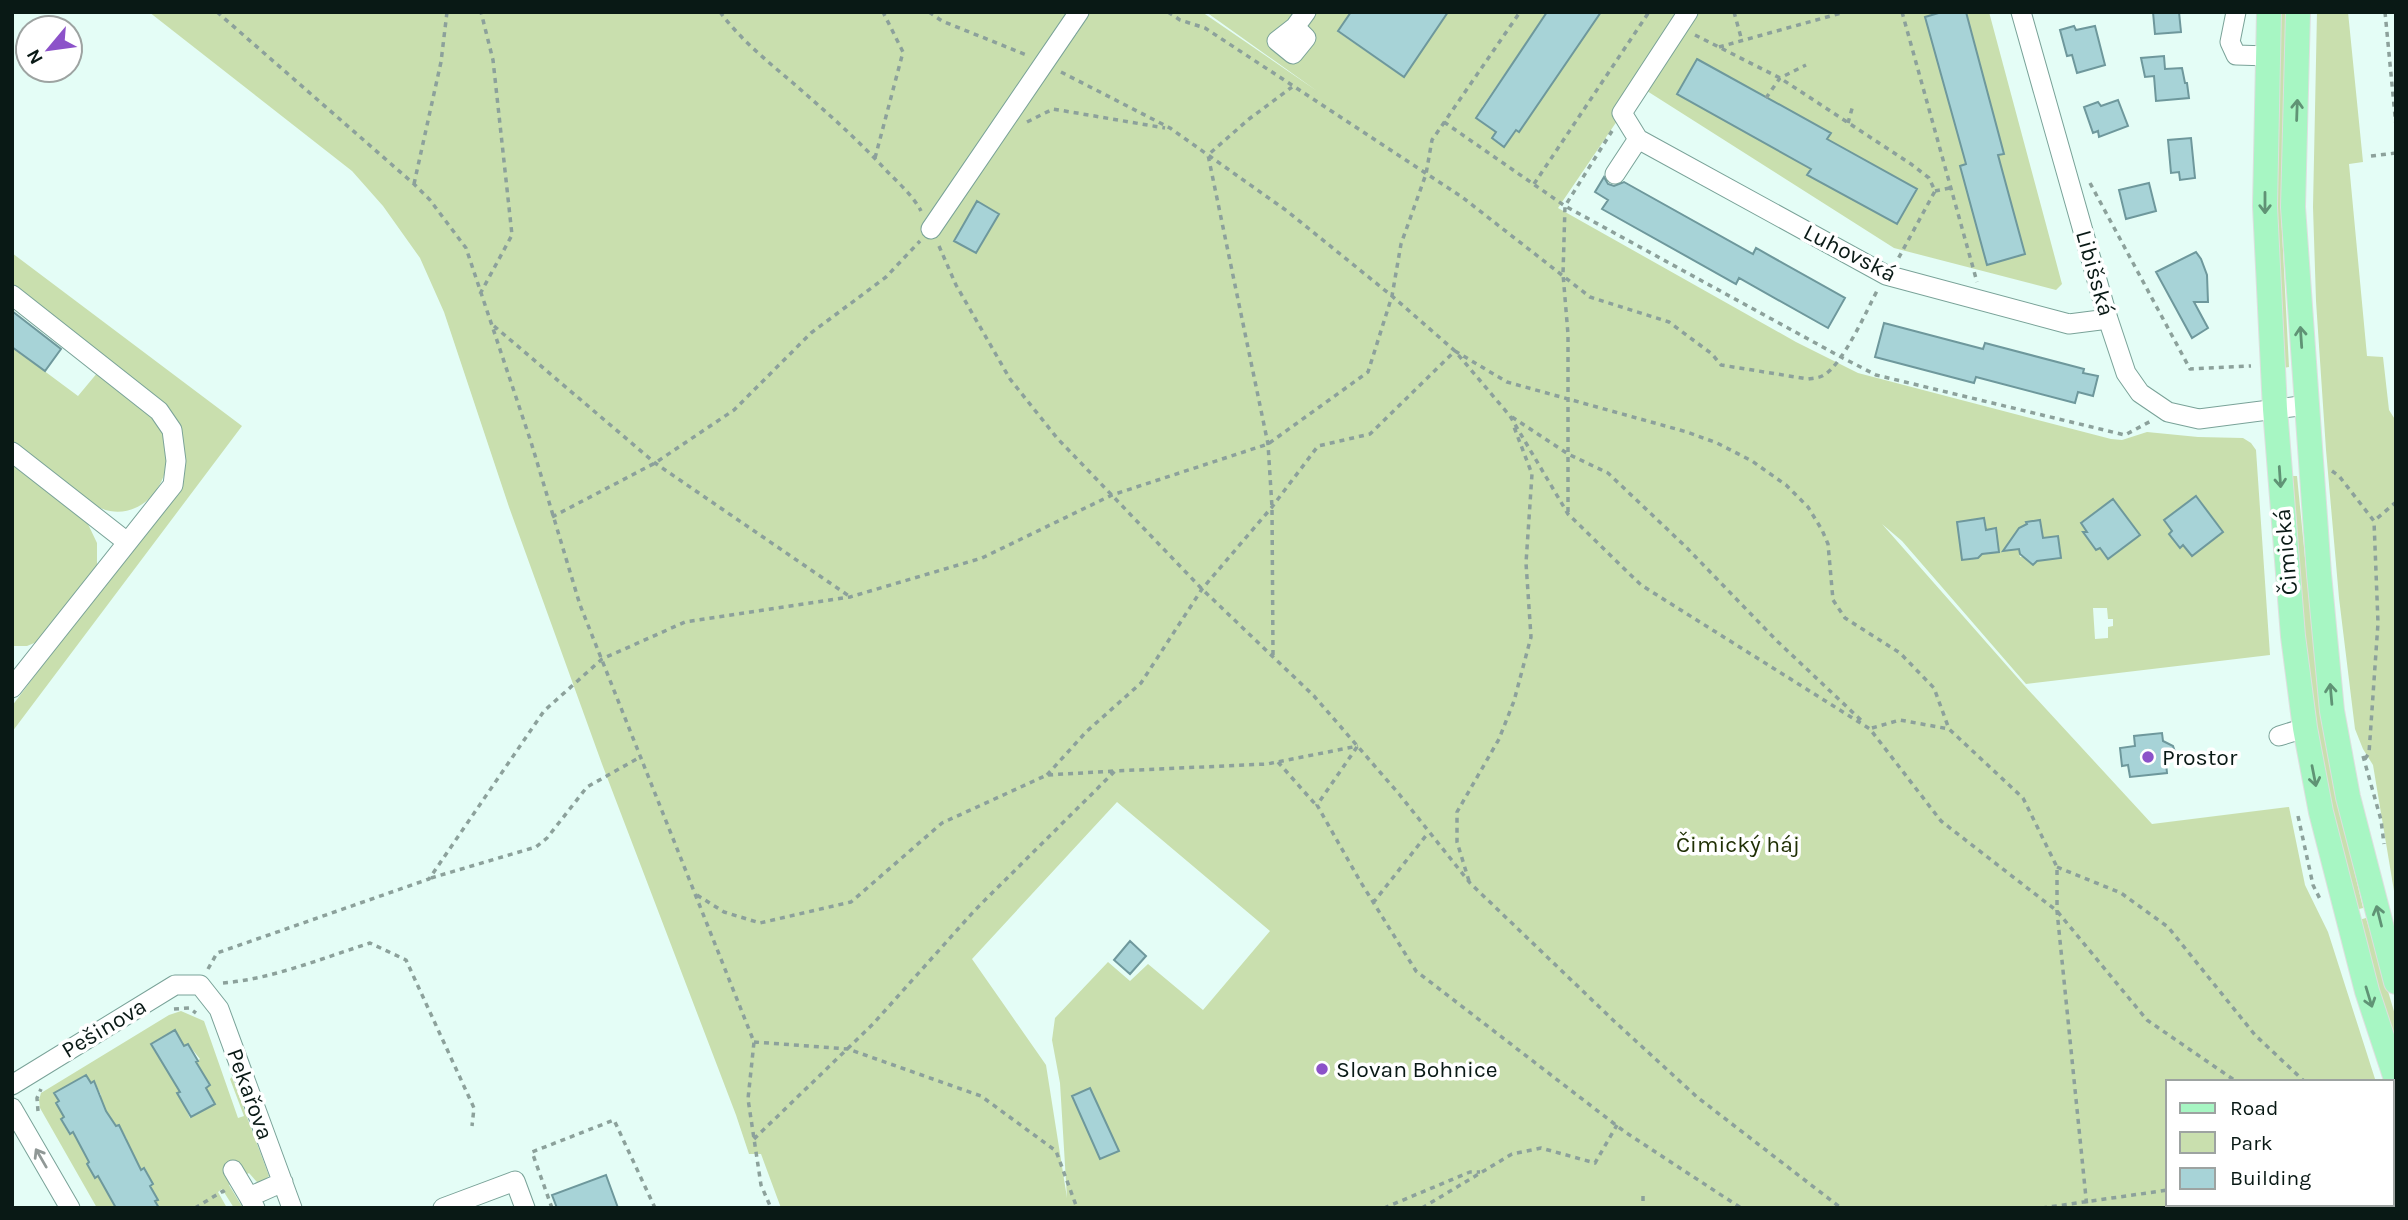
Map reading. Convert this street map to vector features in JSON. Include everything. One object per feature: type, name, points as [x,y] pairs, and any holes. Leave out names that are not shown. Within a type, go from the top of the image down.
[{"type":"main road","name":"Čimická","points":[[2269,12],[2264,206],[2286,561],[2305,728],[2321,812],[2364,979],[2396,1079]]},
{"type":"main road","name":"Čimická","points":[[2298,12],[2293,208],[2332,711],[2348,797],[2396,982]]},
{"type":"street","points":[[931,229],[1079,12]]},
{"type":"street","name":"Libišská","points":[[2021,12],[2108,319],[2126,373],[2140,393],[2168,412],[2199,419],[2307,405]]},
{"type":"street","points":[[2236,12],[2230,42],[2236,55],[2269,57]]},
{"type":"street","points":[[1622,113],[1684,19]]},
{"type":"street","name":"Luhovská","points":[[1622,113],[1638,139],[1886,275],[2069,324],[2108,319]]},
{"type":"street","points":[[1615,174],[1638,139]]},
{"type":"street","points":[[12,295],[159,411],[172,430],[176,461],[173,485],[15,678]]},
{"type":"street","points":[[12,452],[127,542]]},
{"type":"street","points":[[2279,736],[2305,728]]},
{"type":"street","name":"Pešinova","points":[[12,1085],[175,985],[200,985]]},
{"type":"street","name":"Pekařova","points":[[200,985],[219,1009],[292,1208]]},
{"type":"street","points":[[12,1108],[71,1208]]},
{"type":"street","points":[[233,1170],[252,1202],[283,1182]]},
{"type":"street","points":[[443,1208],[515,1181],[525,1208]]},
{"type":"path","points":[[217,12],[414,184],[430,200],[466,248],[531,442],[580,606],[754,1042],[748,1099],[761,1185],[771,1208]]},
{"type":"path","points":[[414,184],[441,62],[447,12]]},
{"type":"path","points":[[480,294],[512,235],[493,60],[481,12]]},
{"type":"path","points":[[720,12],[730,26],[834,119],[916,202],[956,285],[1010,379],[1057,438],[1202,589],[1314,696],[1470,883],[1696,1097],[1841,1208]]},
{"type":"path","points":[[875,158],[903,52],[883,12]]},
{"type":"path","points":[[929,12],[1044,63],[1170,128],[1287,211],[1455,351],[1510,416],[1568,514],[1641,585],[1870,729],[1900,720],[1949,729]]},
{"type":"path","points":[[1168,12],[1180,20],[1205,28],[1292,88],[1462,197],[1590,297],[1669,322],[1712,354],[1721,365],[1808,379],[1822,377],[1832,369],[1886,275],[1905,249],[1935,191]]},
{"type":"path","points":[[429,879],[544,711],[601,659],[685,622],[849,597],[982,558],[1112,495],[1268,444],[1368,372],[1392,296],[1401,244],[1426,174],[1432,140],[1520,12]]},
{"type":"path","points":[[1534,184],[1649,12]]},
{"type":"path","points":[[1734,12],[1742,41]]},
{"type":"path","points":[[1717,48],[1845,12]]},
{"type":"path","points":[[1902,12],[1982,301]]},
{"type":"path","points":[[2385,12],[2396,126]]},
{"type":"path","points":[[1684,19],[1717,48],[1780,78],[1911,164],[1929,178],[1935,191]]},
{"type":"path","points":[[1766,97],[1780,78],[1806,65]]},
{"type":"path","points":[[1208,155],[1249,119],[1292,88]]},
{"type":"path","points":[[1848,122],[1853,105]]},
{"type":"path","points":[[994,138],[1053,109],[1170,128]]},
{"type":"path","points":[[1568,514],[1568,334],[1563,274],[1565,206],[1622,113]]},
{"type":"path","points":[[1444,122],[1565,206],[1877,375],[2125,435],[2168,412]]},
{"type":"path","points":[[2371,156],[2396,153]]},
{"type":"path","points":[[1208,155],[1268,444],[1272,507],[1273,655]]},
{"type":"path","points":[[2085,172],[2190,369],[2256,366]]},
{"type":"path","points":[[1935,191],[1951,188]]},
{"type":"path","points":[[552,517],[655,463],[734,410],[811,333],[886,277],[931,229]]},
{"type":"path","points":[[492,325],[655,463],[849,597]]},
{"type":"path","points":[[1455,351],[1507,382],[1717,443],[1752,461],[1786,485],[1808,507],[1822,530],[1828,544],[1833,600],[1845,618],[1900,653],[1934,688],[1949,729],[2023,798],[2057,867],[2057,911],[2087,1208]]},
{"type":"path","points":[[1047,775],[1086,732],[1141,683],[1202,589],[1272,507],[1318,446],[1370,434],[1455,351]]},
{"type":"path","points":[[1510,416],[1568,454],[1608,474],[1870,729],[1941,821],[2057,911],[2147,1020],[2234,1080]]},
{"type":"path","points":[[1470,883],[1457,842],[1457,813],[1499,739],[1514,701],[1531,637],[1526,563],[1532,474],[1510,416]]},
{"type":"path","points":[[2339,476],[2374,521],[2378,623],[2369,752],[2365,760]]},
{"type":"path","points":[[2374,521],[2396,502]]},
{"type":"path","points":[[695,894],[724,912],[761,923],[851,902],[942,823],[1047,775],[1278,762],[1358,746]]},
{"type":"path","points":[[1317,805],[1358,746]]},
{"type":"path","points":[[200,985],[217,953],[429,879],[536,847],[547,838],[587,787],[642,756]]},
{"type":"path","points":[[1278,762],[1317,805],[1416,971],[1617,1125],[1741,1208]]},
{"type":"path","points":[[754,1139],[848,1049],[975,910],[1115,771]]},
{"type":"path","points":[[1373,902],[1429,832]]},
{"type":"path","points":[[2057,867],[2121,893],[2168,927],[2255,1035],[2303,1080]]},
{"type":"path","points":[[200,985],[237,982],[296,967],[370,943],[406,960],[474,1108],[472,1126]]},
{"type":"path","points":[[174,1009],[189,1008],[198,1013]]},
{"type":"path","points":[[754,1042],[848,1049],[981,1096],[1056,1151],[1077,1208]]},
{"type":"path","points":[[42,1119],[36,1108],[37,1098],[40,1090],[51,1083]]},
{"type":"path","points":[[552,1208],[532,1152],[614,1120],[655,1208]]},
{"type":"path","points":[[1422,1208],[1511,1154],[1541,1148],[1595,1163],[1617,1125]]},
{"type":"path","points":[[1384,1208],[1470,1172],[1481,1172]]},
{"type":"path","points":[[2042,1208],[2166,1190]]},
{"type":"path","points":[[195,1208],[223,1191],[228,1199]]},
{"type":"path","points":[[1643,1196],[1643,1208]]},
{"type":"green space","name":"Čimický háj","points":[[149,12],[1068,12],[1060,27],[1076,35],[1089,12],[1202,12],[1317,91],[1206,12],[1351,12],[1338,32],[1403,77],[1448,12],[1547,12],[1482,107],[1496,132],[1492,138],[1504,147],[1516,130],[1519,132],[1601,12],[1691,12],[1558,208],[1796,342],[1858,373],[2111,439],[2122,440],[2147,432],[2243,438],[2256,450],[2270,655],[2026,684],[1902,541],[1882,524],[2023,684],[2152,824],[2289,807],[2305,885],[2328,932],[2375,1080],[2166,1080],[2166,1206],[2394,1206],[2396,1189],[2396,1208],[781,1208],[761,1154],[749,1154],[602,764],[509,507],[444,312],[420,258],[383,206],[352,171]],"holes":[[[977,201],[999,214],[954,241]],[[2195,497],[2223,532],[2192,556],[2183,545],[2179,547],[2169,534],[2172,531],[2164,520]],[[2113,499],[2139,535],[2108,559],[2100,548],[2096,550],[2081,522]],[[1984,518],[1986,530],[1996,529],[1978,558],[1966,560],[1962,557],[1959,522]],[[2040,520],[2043,538],[2058,536],[2060,558],[2033,564],[2028,557],[2020,557],[2017,533],[2019,528],[2027,526],[2027,522]],[[2093,608],[2107,608],[2108,619],[2113,619],[2113,626],[2108,627],[2108,638],[2095,639]],[[1117,802],[1270,931],[1203,1010],[1148,964],[1130,981],[1108,962],[1055,1018],[1052,1040],[1060,1083],[1067,1198],[1046,1065],[972,959]]]},
{"type":"green space","points":[[1699,12],[1942,12],[1925,17],[1966,164],[1960,167],[1987,265],[2025,254],[1998,155],[2004,153],[1966,12],[1989,12],[2062,284],[2056,290],[1894,248],[1647,91]],"holes":[[[1697,59],[1830,133],[1827,139],[1916,189],[1897,224],[1807,175],[1811,169],[1678,94]]]},
{"type":"green space","points":[[2278,12],[2286,12],[2281,212],[2289,367],[2282,368],[2273,215]]},
{"type":"green space","points":[[2317,12],[2348,12],[2363,162],[2349,164],[2367,356],[2383,357],[2389,410],[2396,421],[2396,903],[2373,765],[2355,729],[2339,598],[2316,301],[2313,207]]},
{"type":"green space","points":[[12,253],[242,426],[12,732],[12,706],[165,502],[179,435],[12,289]]},
{"type":"green space","points":[[12,347],[78,396],[98,372],[152,415],[164,434],[167,462],[164,476],[149,499],[138,507],[125,511],[100,508],[60,483],[12,445]]},
{"type":"green space","points":[[12,465],[87,522],[97,543],[97,565],[92,577],[39,641],[27,646],[12,646]]},
{"type":"green space","points":[[2290,476],[2297,476],[2318,691],[2341,815],[2363,908],[2355,910],[2327,790],[2309,686]]},
{"type":"green space","points":[[2366,918],[2396,1018],[2396,1048],[2359,920]]},
{"type":"green space","points":[[181,1011],[204,1021],[238,1118],[244,1116],[230,1079],[232,1077],[269,1176],[262,1183],[257,1182],[249,1173],[229,1185],[243,1208],[234,1208],[222,1189],[218,1192],[227,1208],[159,1208],[145,1168],[141,1170],[119,1125],[116,1126],[99,1099],[101,1095],[94,1081],[91,1083],[85,1075],[54,1093],[64,1117],[61,1120],[69,1134],[73,1132],[77,1140],[81,1138],[90,1162],[87,1164],[95,1177],[98,1176],[115,1205],[113,1208],[97,1208],[40,1108],[41,1093],[169,1015]],"holes":[[[175,1030],[183,1047],[188,1044],[200,1059],[195,1062],[210,1085],[205,1088],[215,1104],[190,1118],[167,1067],[150,1044]]]},
{"type":"building","points":[[1351,12],[1448,12],[1404,77],[1338,31]]},
{"type":"building","points":[[1547,12],[1601,12],[1519,132],[1516,130],[1504,147],[1492,138],[1496,132],[1476,118]]},
{"type":"building","points":[[1942,12],[1966,12],[2004,154],[1998,155],[2025,254],[1987,265],[1960,166],[1966,164],[1925,17]]},
{"type":"building","points":[[2153,12],[2179,12],[2181,32],[2155,34]]},
{"type":"building","points":[[2074,26],[2076,30],[2095,26],[2105,65],[2077,73],[2072,55],[2067,56],[2060,30]]},
{"type":"building","points":[[2164,56],[2165,69],[2182,68],[2189,98],[2156,101],[2154,76],[2145,77],[2141,58]]},
{"type":"building","points":[[1697,59],[1831,133],[1827,139],[1917,189],[1897,224],[1807,175],[1811,169],[1677,94]]},
{"type":"building","points":[[2118,100],[2128,126],[2099,137],[2098,131],[2093,133],[2084,107],[2098,102],[2101,106]]},
{"type":"building","points":[[2191,138],[2195,178],[2180,180],[2179,172],[2171,173],[2168,140]]},
{"type":"building","points":[[1604,177],[1608,184],[1614,186],[1624,182],[1753,254],[1756,248],[1845,298],[1828,328],[1739,278],[1736,284],[1602,209],[1608,200],[1595,192]]},
{"type":"building","points":[[2149,183],[2156,211],[2126,219],[2119,190]]},
{"type":"building","points":[[977,201],[999,214],[976,253],[954,241]]},
{"type":"building","points":[[2196,252],[2207,275],[2208,302],[2194,302],[2208,328],[2192,338],[2156,272]]},
{"type":"building","points":[[12,311],[61,349],[45,371],[12,347]]},
{"type":"building","points":[[1884,323],[1983,349],[1985,343],[2084,369],[2083,373],[2098,376],[2093,396],[2078,392],[2075,403],[1976,377],[1974,383],[1875,357]]},
{"type":"building","points":[[2196,496],[2223,532],[2192,556],[2183,545],[2180,548],[2169,534],[2172,531],[2164,520]]},
{"type":"building","points":[[2113,499],[2140,535],[2108,559],[2100,548],[2096,550],[2083,532],[2087,532],[2081,523]]},
{"type":"building","points":[[1984,518],[1986,530],[1996,528],[1999,552],[1962,560],[1957,522]]},
{"type":"building","points":[[2040,520],[2043,538],[2058,536],[2061,558],[2037,561],[2033,565],[2020,554],[2019,549],[2003,551],[2026,522]]},
{"type":"building","name":"Prostor","points":[[2162,733],[2163,741],[2173,746],[2175,752],[2172,759],[2166,763],[2167,773],[2130,777],[2128,765],[2122,766],[2120,748],[2135,746],[2134,736]]},
{"type":"building","points":[[1130,941],[1146,956],[1130,974],[1114,960]]},
{"type":"building","points":[[175,1030],[184,1046],[188,1044],[198,1061],[196,1062],[210,1085],[206,1088],[215,1104],[191,1117],[177,1093],[180,1092],[151,1044]]},
{"type":"building","points":[[86,1075],[91,1083],[94,1081],[106,1111],[116,1126],[119,1125],[141,1170],[144,1168],[153,1184],[150,1186],[158,1200],[155,1201],[159,1208],[116,1208],[98,1176],[95,1178],[87,1164],[89,1162],[73,1132],[70,1134],[61,1119],[64,1117],[54,1093]]},
{"type":"building","points":[[1090,1088],[1119,1151],[1100,1159],[1072,1096]]},
{"type":"building","points":[[606,1175],[618,1208],[557,1208],[552,1195]]},
{"type":"place","name":"Prostor","points":[[2148,757]]},
{"type":"place","name":"Slovan Bohnice","points":[[1322,1069]]}]
